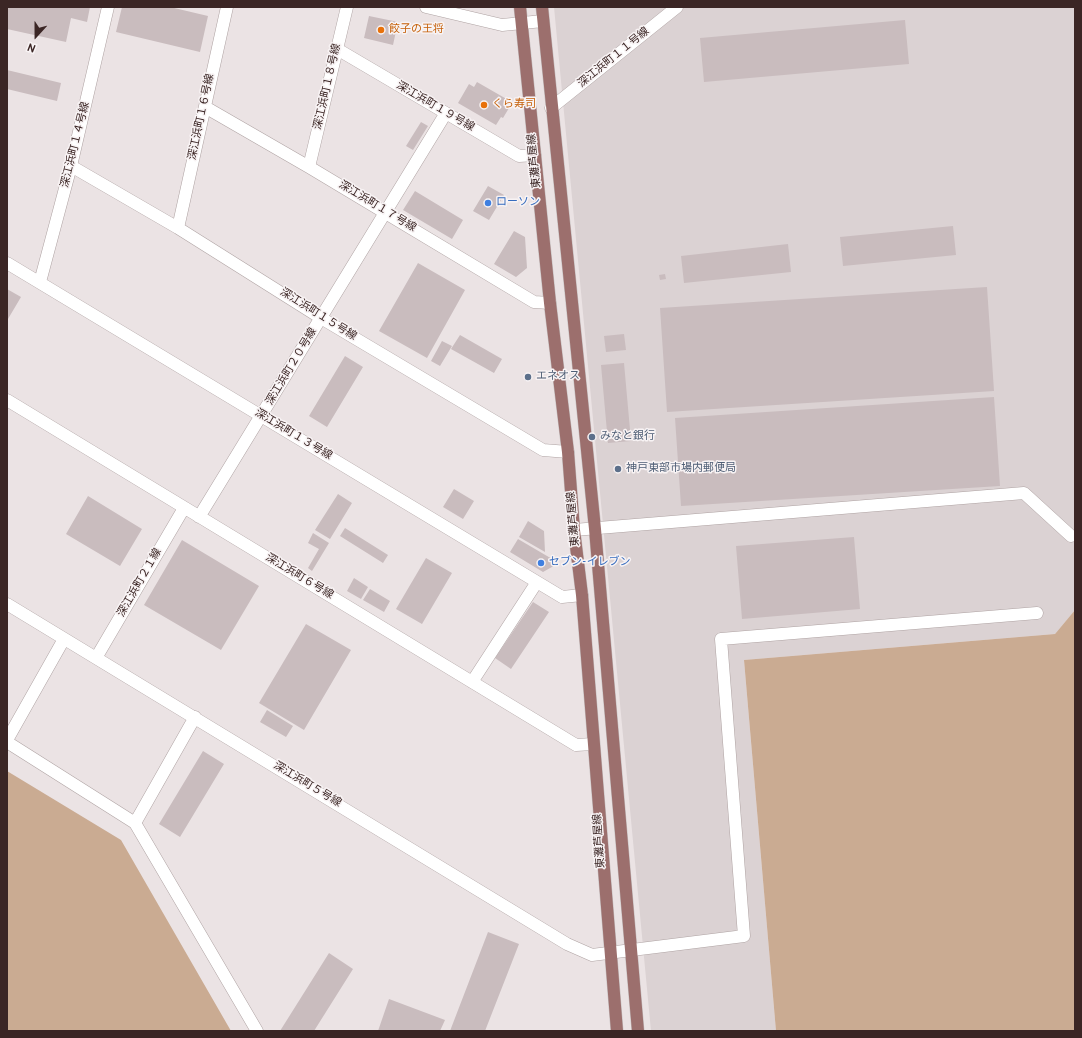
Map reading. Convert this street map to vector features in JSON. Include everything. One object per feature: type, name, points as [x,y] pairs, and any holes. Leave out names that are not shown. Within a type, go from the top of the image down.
[{"type":"main road","name":"東灘芦屋線","points":[[520,7],[550,303],[568,452],[574,530],[582,595],[609,953],[617,1031]]},
{"type":"main road","name":"東灘芦屋線","points":[[542,7],[595,529],[638,1031]]},
{"type":"street","name":"深江浜町１４号線","points":[[40,282],[72,166],[108,7]]},
{"type":"street","name":"深江浜町１６号線","points":[[178,228],[226,7]]},
{"type":"street","name":"深江浜町１８号線","points":[[309,167],[347,7]]},
{"type":"street","points":[[426,7],[502,25],[543,21]]},
{"type":"street","name":"深江浜町１１号線","points":[[552,108],[677,7]]},
{"type":"street","name":"深江浜町１９号線","points":[[337,50],[519,156],[535,155]]},
{"type":"street","name":"深江浜町１７号線","points":[[205,107],[385,212],[534,302],[550,303]]},
{"type":"street","name":"深江浜町２０号線","points":[[199,517],[446,113]]},
{"type":"street","name":"深江浜町１５号線","points":[[72,166],[178,228],[321,318],[543,450],[568,452]]},
{"type":"street","name":"深江浜町１３号線","points":[[7,263],[562,597],[582,595]]},
{"type":"street","name":"深江浜町６号線","points":[[7,400],[576,745],[593,744]]},
{"type":"street","points":[[574,530],[1024,493],[1071,536]]},
{"type":"street","name":"深江浜町２１線","points":[[96,658],[184,508]]},
{"type":"street","points":[[472,682],[537,582]]},
{"type":"street","name":"深江浜町５号線","points":[[7,604],[567,944],[592,955],[744,936],[721,638],[1038,613]]},
{"type":"street","points":[[64,639],[7,741],[135,823],[257,1031]]},
{"type":"street","points":[[135,823],[195,717]]},
{"type":"shaded area","points":[[554,7],[1075,7],[1075,610],[1055,634],[744,660],[776,1031],[651,1031]]},
{"type":"shaded area","points":[[1075,610],[1075,1031],[776,1031],[744,660],[1055,634]]},
{"type":"shaded area","points":[[7,771],[121,840],[231,1031],[7,1031]]},
{"type":"building","points":[[7,7],[90,7],[87,22],[71,18],[66,42],[7,29]]},
{"type":"building","points":[[122,7],[170,7],[208,16],[200,52],[116,32]]},
{"type":"building","name":"餃子の王将","points":[[369,16],[398,22],[393,45],[364,38]]},
{"type":"building","points":[[905,20],[909,64],[704,82],[700,38]]},
{"type":"building","points":[[7,70],[61,83],[57,101],[7,89]]},
{"type":"building","name":"くら寿司","points":[[477,82],[510,101],[506,107],[509,108],[503,118],[501,117],[496,125],[458,103],[469,84],[474,87]]},
{"type":"building","points":[[421,122],[428,126],[413,150],[406,146]]},
{"type":"building","name":"ローソン","points":[[488,186],[504,195],[489,220],[473,211]]},
{"type":"building","points":[[415,191],[463,220],[452,239],[403,210]]},
{"type":"building","points":[[953,226],[956,255],[843,266],[840,237]]},
{"type":"building","points":[[514,231],[525,237],[527,268],[516,277],[494,264]]},
{"type":"building","points":[[788,244],[791,272],[684,283],[681,256]]},
{"type":"building","points":[[418,263],[465,290],[427,358],[379,331]]},
{"type":"building","points":[[665,274],[666,279],[660,280],[659,275]]},
{"type":"building","points":[[987,287],[994,391],[667,412],[660,308]]},
{"type":"building","points":[[7,289],[21,297],[8,319],[7,318]]},
{"type":"building","points":[[624,334],[626,350],[606,352],[604,336]]},
{"type":"building","points":[[460,335],[502,359],[494,373],[451,349]]},
{"type":"building","points":[[442,341],[452,346],[440,366],[431,361]]},
{"type":"building","points":[[345,356],[363,367],[327,427],[309,416]]},
{"type":"building","points":[[624,363],[631,441],[608,443],[601,365]]},
{"type":"building","points":[[994,397],[1000,486],[681,506],[675,418]]},
{"type":"building","points":[[454,489],[474,501],[463,519],[443,507]]},
{"type":"building","points":[[338,494],[352,503],[330,539],[315,530]]},
{"type":"building","points":[[88,496],[142,529],[120,566],[66,534]]},
{"type":"building","points":[[528,521],[544,531],[545,552],[519,537]]},
{"type":"building","points":[[345,528],[388,555],[383,563],[340,536]]},
{"type":"building","points":[[313,533],[329,543],[312,571],[308,568],[319,549],[308,543]]},
{"type":"building","points":[[854,537],[860,609],[742,619],[736,546]]},
{"type":"building","points":[[518,539],[559,563],[543,572],[510,552]]},
{"type":"building","points":[[182,540],[259,586],[221,650],[144,605]]},
{"type":"building","points":[[426,558],[452,573],[422,624],[396,609]]},
{"type":"building","points":[[354,578],[368,587],[361,599],[347,591]]},
{"type":"building","points":[[370,589],[390,601],[384,612],[363,600]]},
{"type":"building","points":[[533,602],[549,612],[511,669],[495,658]]},
{"type":"building","points":[[306,624],[351,650],[304,730],[259,703]]},
{"type":"building","points":[[267,710],[293,726],[286,737],[260,722]]},
{"type":"building","points":[[203,751],[224,764],[180,837],[159,824]]},
{"type":"building","points":[[488,932],[519,944],[485,1031],[450,1031]]},
{"type":"building","points":[[329,953],[353,969],[314,1031],[280,1031]]},
{"type":"building","points":[[389,999],[445,1020],[440,1031],[378,1031]]},
{"type":"place","name":"餃子の王将","points":[[381,30]]},
{"type":"place","name":"くら寿司","points":[[484,105]]},
{"type":"place","name":"ローソン","points":[[488,203]]},
{"type":"place","name":"エネオス","points":[[528,377]]},
{"type":"place","name":"みなと銀行","points":[[592,437]]},
{"type":"place","name":"神戸東部市場内郵便局","points":[[618,469]]},
{"type":"place","name":"セブン-イレブン","points":[[541,563]]}]
